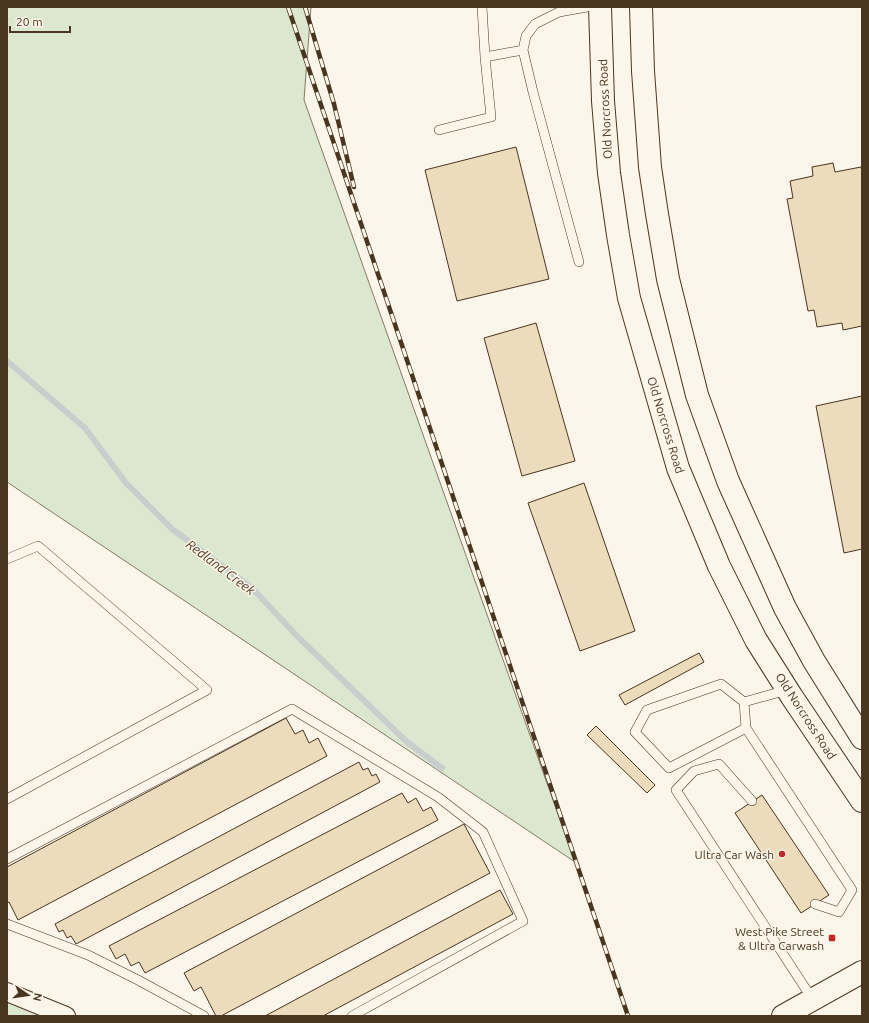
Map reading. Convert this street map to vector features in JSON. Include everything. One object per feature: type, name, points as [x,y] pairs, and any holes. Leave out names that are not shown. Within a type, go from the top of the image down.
[{"type":"main road","name":"Old Norcross Road","points":[[600,7],[603,101],[609,173],[618,235],[629,298],[678,468],[719,566],[756,640],[787,690],[862,801]]},
{"type":"main road","points":[[641,7],[642,71],[650,167],[656,214],[668,279],[697,395],[728,481],[785,608],[814,661],[862,738]]},
{"type":"main road","points":[[783,1016],[862,972]]},
{"type":"street","points":[[7,992],[66,1016]]},
{"type":"lane","points":[[439,130],[491,117],[482,7]]},
{"type":"lane","points":[[579,262],[532,92],[523,50],[526,36],[535,24],[559,12],[587,7]]},
{"type":"lane","points":[[486,57],[523,50]]},
{"type":"lane","points":[[7,559],[38,546],[207,690],[7,799]]},
{"type":"lane","points":[[746,728],[669,768],[635,732],[647,710],[721,684],[744,702],[746,728],[852,890],[839,912],[815,904]]},
{"type":"lane","points":[[744,702],[787,690]]},
{"type":"lane","points":[[7,860],[292,709],[438,797],[483,832],[523,921],[352,1016]]},
{"type":"lane","points":[[752,801],[719,764],[694,771],[676,790],[814,1000]]},
{"type":"lane","points":[[7,924],[88,955],[204,1016]]},
{"type":"green space","points":[[7,7],[311,7],[304,100],[575,862],[7,482]]},
{"type":"green space","points":[[7,997],[62,1016],[7,1016]]},
{"type":"building","points":[[516,147],[549,279],[457,301],[425,170]]},
{"type":"building","points":[[833,163],[835,172],[861,167],[862,172],[862,326],[843,330],[842,323],[817,327],[814,310],[808,311],[787,199],[793,198],[790,181],[813,176],[812,167]]},
{"type":"building","points":[[536,323],[575,461],[522,476],[484,338]]},
{"type":"building","points":[[862,396],[862,549],[844,553],[816,406]]},
{"type":"building","points":[[584,483],[635,631],[580,651],[528,503]]},
{"type":"building","points":[[699,653],[704,662],[625,705],[619,695]]},
{"type":"building","points":[[286,718],[295,734],[303,730],[309,743],[318,738],[327,756],[18,920],[9,902],[7,903],[7,867]]},
{"type":"building","points":[[596,726],[655,785],[647,793],[587,735]]},
{"type":"building","points":[[359,762],[363,770],[368,768],[372,776],[376,774],[380,782],[76,944],[71,936],[67,938],[63,930],[59,932],[55,924]]},
{"type":"building","points":[[402,793],[408,803],[416,798],[423,811],[431,807],[438,820],[145,973],[139,962],[131,966],[125,954],[116,959],[109,946]]},
{"type":"building","name":"Ultra Car Wash","points":[[762,795],[829,895],[801,913],[735,813]]},
{"type":"building","points":[[464,824],[490,873],[221,1016],[216,1016],[201,987],[194,991],[184,973]]},
{"type":"building","points":[[500,890],[513,914],[323,1016],[265,1016]]},
{"type":"waterway","name":"Redland Creek","points":[[7,361],[85,428],[126,483],[172,529],[252,588],[298,637],[407,742],[442,768]]},
{"type":"railway","points":[[288,7],[628,1016]]},
{"type":"railway","points":[[305,7],[334,104],[354,187]]},
{"type":"place","name":"Ultra Car Wash","points":[[782,854]]},
{"type":"place","name":"West Pike Street & Ultra Carwash","points":[[832,938]]}]
